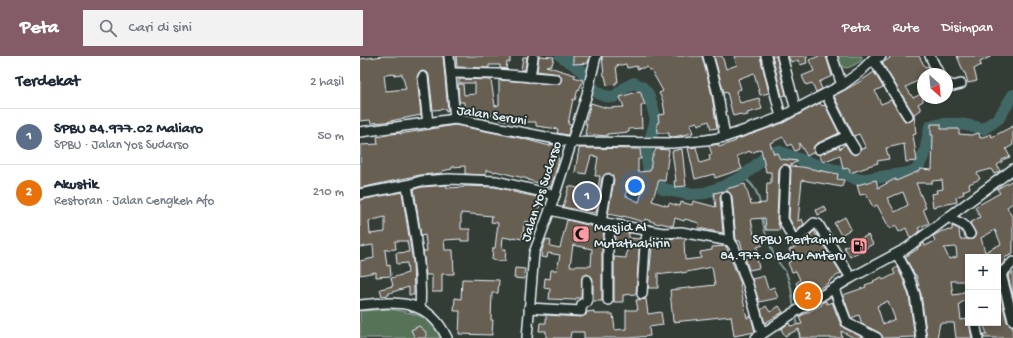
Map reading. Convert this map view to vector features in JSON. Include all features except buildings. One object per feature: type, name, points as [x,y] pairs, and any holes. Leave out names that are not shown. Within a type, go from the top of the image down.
[{"type":"street","points":[[449,56],[452,73],[455,120]]},
{"type":"street","name":"Jalan Yos Sudarso","points":[[527,338],[534,253],[555,195],[587,94],[596,56]]},
{"type":"street","points":[[708,56],[717,90],[725,136]]},
{"type":"street","points":[[766,56],[781,117]]},
{"type":"street","points":[[782,56],[796,110]]},
{"type":"street","points":[[832,56],[842,85]]},
{"type":"street","points":[[930,56],[936,68]]},
{"type":"street","points":[[530,77],[532,57]]},
{"type":"street","points":[[877,58],[908,116]]},
{"type":"street","name":"Jalan Seruni","points":[[360,132],[455,120],[571,142],[692,142],[725,136],[781,117],[842,85],[877,58]]},
{"type":"street","points":[[452,73],[497,74],[556,79]]},
{"type":"street","points":[[424,77],[428,124]]},
{"type":"street","points":[[953,86],[961,84]]},
{"type":"street","points":[[826,94],[855,149]]},
{"type":"street","points":[[819,149],[847,136]]},
{"type":"street","points":[[726,197],[730,241],[748,285],[759,336],[851,278],[897,254],[1013,169]]},
{"type":"street","points":[[785,170],[783,219],[791,236],[794,240],[796,240],[814,223],[818,224],[851,278]]},
{"type":"street","points":[[360,194],[437,179],[496,181],[555,195]]},
{"type":"street","points":[[608,179],[606,223],[608,245],[608,300]]},
{"type":"street","points":[[407,185],[419,265],[421,287],[420,308]]},
{"type":"street","points":[[550,210],[606,223],[663,233],[681,232],[730,241]]},
{"type":"street","points":[[949,217],[952,220],[964,224],[970,234]]},
{"type":"street","points":[[642,294],[645,245],[648,230]]},
{"type":"street","points":[[897,254],[909,277],[915,295],[921,338]]},
{"type":"street","points":[[1001,274],[1013,262]]},
{"type":"street","points":[[1001,278],[1013,320]]},
{"type":"street","points":[[529,308],[581,311],[586,279]]},
{"type":"street","points":[[834,289],[847,323],[877,338]]},
{"type":"street","points":[[360,305],[380,303],[402,304],[420,308],[429,313],[438,321],[447,338]]},
{"type":"street","points":[[976,326],[978,338]]},
{"type":"green space","points":[[837,56],[862,56],[861,61],[846,68],[841,65]]},
{"type":"green space","points":[[390,309],[421,316],[432,324],[443,338],[360,338],[360,311]]},
{"type":"waterway","points":[[561,56],[582,71],[594,89],[601,95],[614,97],[626,87],[634,83],[642,87],[648,94],[656,120],[646,154],[649,172],[663,189],[689,194],[705,193],[722,187],[742,177],[768,155],[778,151],[807,162],[835,170],[859,180],[916,172],[925,152],[930,127],[943,124],[957,124],[983,129],[999,118],[1013,95]]},
{"type":"waterway","points":[[742,177],[754,188],[760,204]]},
{"type":"waterway","points":[[762,217],[765,232],[775,258],[786,272],[791,288],[794,309]]},
{"type":"waterway","points":[[796,316],[800,338]]},
{"type":"place","name":"SPBU 84.977.02 Maliaro","points":[[587,196]]},
{"type":"place","name":"Masjid Al Mutathahirin","points":[[581,234]]},
{"type":"place","name":"SPBU Pertamina 84.977.0 Batu Anteru","points":[[859,246]]},
{"type":"place","name":"Akustik","points":[[808,296]]}]
